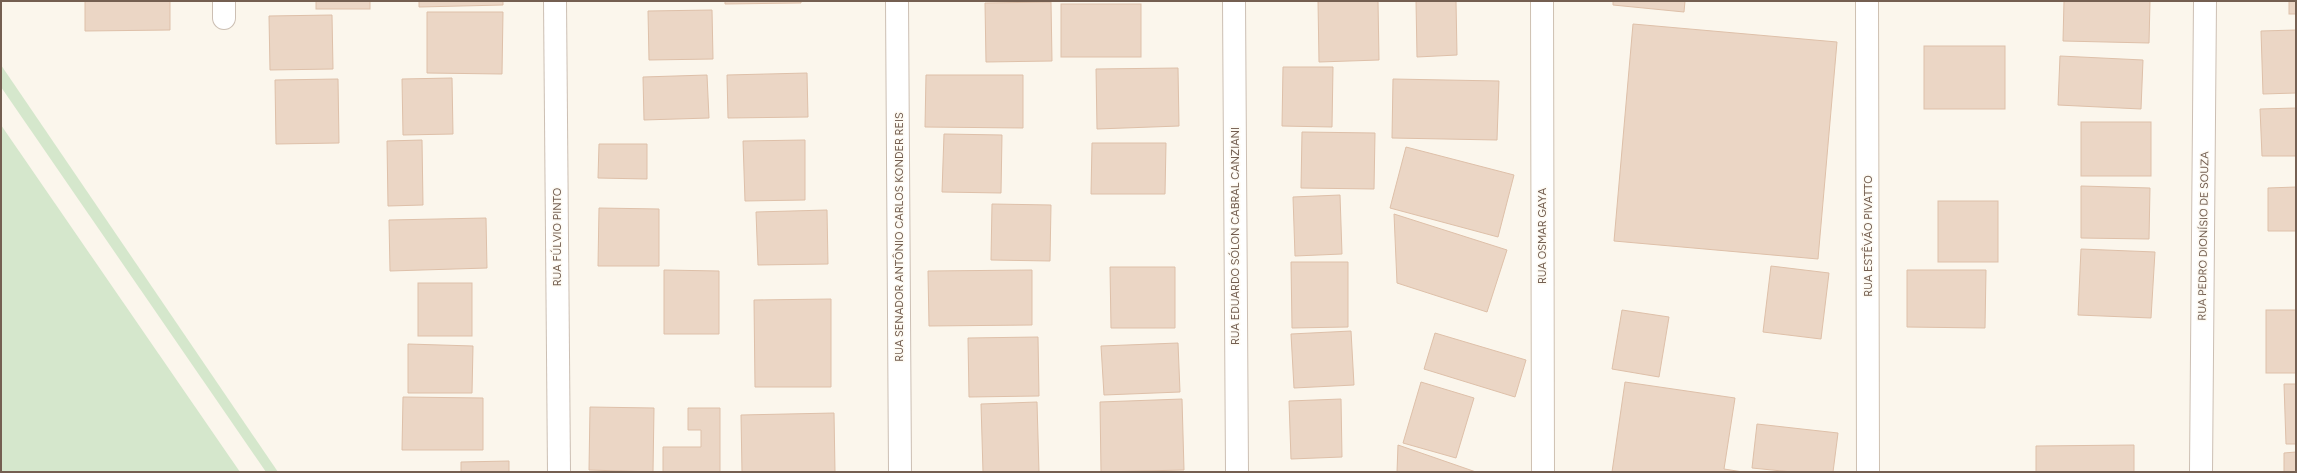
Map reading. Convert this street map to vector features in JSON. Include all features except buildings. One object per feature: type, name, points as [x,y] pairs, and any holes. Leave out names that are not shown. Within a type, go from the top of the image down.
[{"type":"street","name":"RUA FÚLVIO PINTO","points":[[555,1],[559,472]]},
{"type":"street","name":"RUA SENADOR ANTÔNIO CARLOS KONDER REIS","points":[[897,1],[900,472]]},
{"type":"street","name":"RUA EDUARDO SÓLON CABRAL CANZIANI","points":[[1234,1],[1237,472]]},
{"type":"street","name":"RUA OSMAR GAYA","points":[[1542,1],[1543,472]]},
{"type":"street","name":"RUA ESTÊVÃO PIVATTO","points":[[1867,1],[1868,472]]},
{"type":"street","name":"RUA PEDRO DIONÍSIO DE SOUZA","points":[[2200,472],[2205,1]]},
{"type":"green space","points":[[1,65],[278,472],[266,472],[1,87]]},
{"type":"green space","points":[[1,125],[240,472],[1,472]]}]
